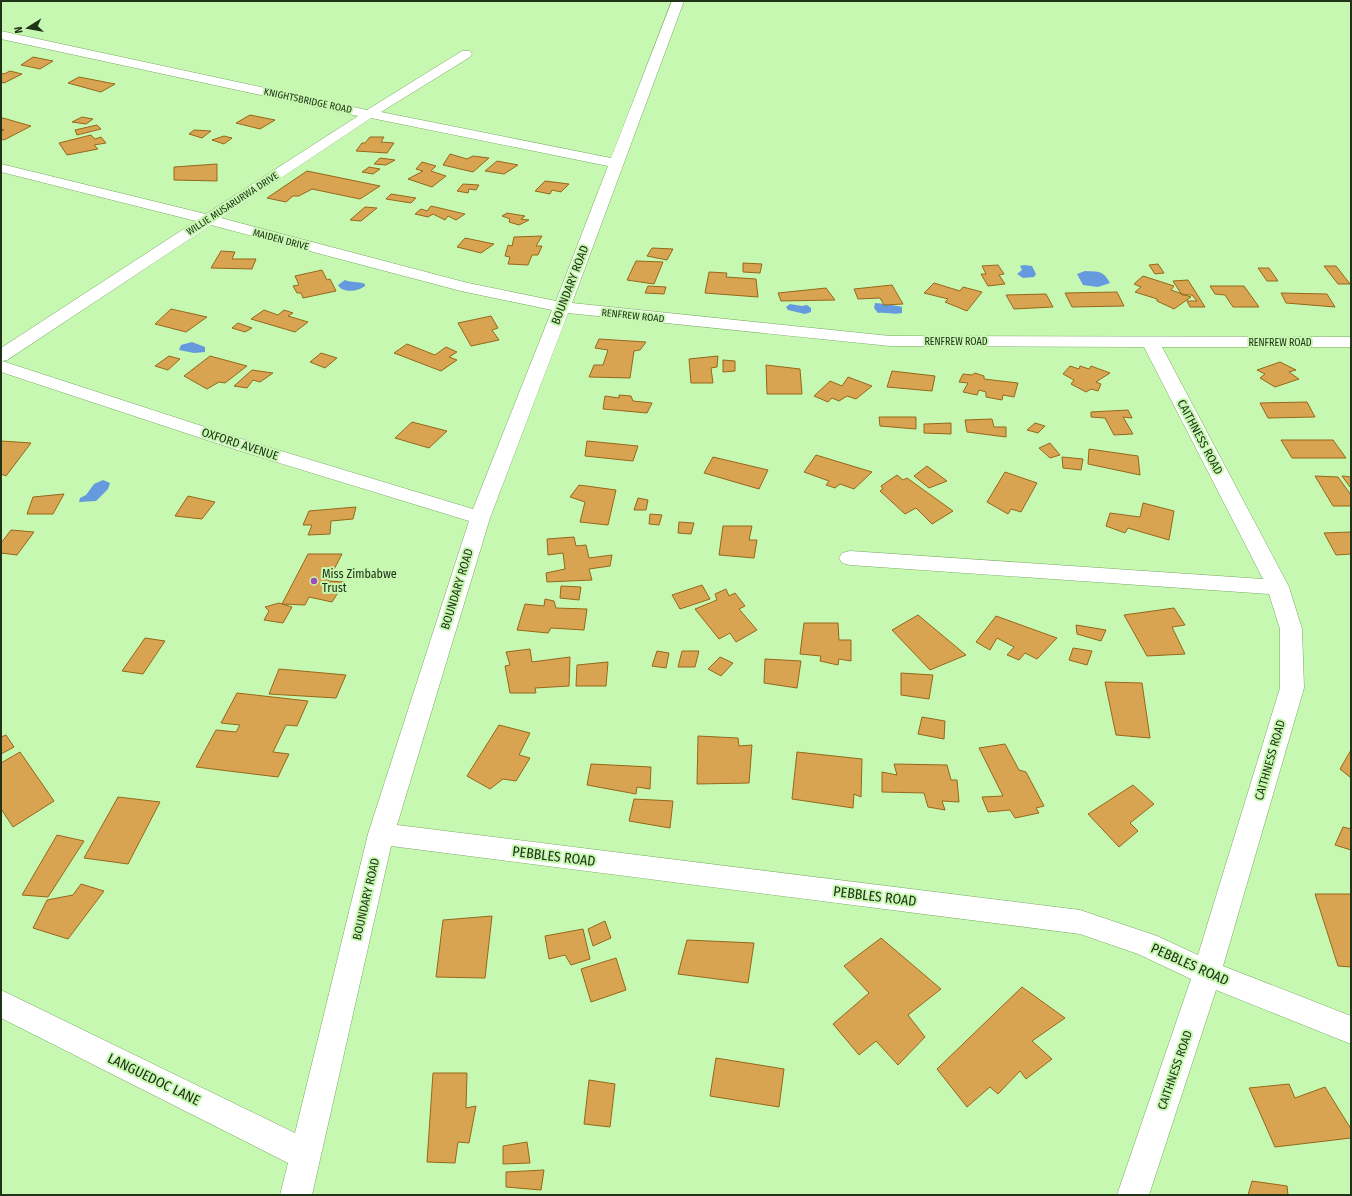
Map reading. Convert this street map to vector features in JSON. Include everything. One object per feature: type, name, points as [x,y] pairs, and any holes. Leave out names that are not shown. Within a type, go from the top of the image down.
[{"type":"street","name":"BOUNDARY ROAD","points":[[296,1195],[381,834],[480,518],[562,308],[678,1]]},
{"type":"street","name":"KNIGHTSBRIDGE ROAD","points":[[1,35],[369,114],[616,164]]},
{"type":"street","name":"WILLIE MUSARURWA DRIVE","points":[[1,356],[207,219],[369,114],[466,54]]},
{"type":"street","name":"MAIDEN DRIVE","points":[[1,168],[207,219],[467,288],[562,308]]},
{"type":"street","name":"RENFREW ROAD","points":[[562,308],[890,341],[1351,342]]},
{"type":"street","name":"CAITHNESS ROAD","points":[[1132,1195],[1208,973],[1292,688],[1291,629],[1278,587],[1150,341]]},
{"type":"street","name":"OXFORD AVENUE","points":[[1,366],[241,445],[480,518]]},
{"type":"street","points":[[850,558],[1278,587]]},
{"type":"street","name":"PEBBLES ROAD","points":[[381,834],[1080,922],[1147,946],[1208,973],[1351,1030]]},
{"type":"street","name":"LANGUEDOC LANE","points":[[1,1003],[306,1154]]},
{"type":"water","points":[[1020,266],[1032,266],[1036,274],[1034,277],[1023,278],[1017,274],[1022,270]]},
{"type":"water","points":[[1085,271],[1100,272],[1110,283],[1098,287],[1083,285],[1077,274]]},
{"type":"water","points":[[345,280],[362,283],[365,284],[365,286],[351,291],[343,290],[338,285]]},
{"type":"water","points":[[875,303],[902,307],[902,313],[878,313],[874,308]]},
{"type":"water","points":[[790,304],[802,306],[807,305],[811,308],[811,312],[805,314],[788,310],[786,307]]},
{"type":"water","points":[[192,342],[205,347],[205,352],[194,353],[179,350],[181,345]]},
{"type":"water","points":[[103,480],[110,483],[108,489],[96,501],[79,502],[80,498],[86,495],[94,484]]},
{"type":"building","points":[[33,57],[53,61],[40,69],[21,65]]},
{"type":"building","points":[[10,71],[22,74],[4,83],[1,82],[1,73],[4,74]]},
{"type":"building","points":[[79,77],[115,84],[101,92],[68,83]]},
{"type":"building","points":[[250,115],[275,120],[260,129],[236,123]]},
{"type":"building","points":[[82,117],[93,119],[86,124],[72,122]]},
{"type":"building","points":[[1,118],[31,126],[4,140],[1,139],[1,131],[4,130],[1,129]]},
{"type":"building","points":[[97,125],[101,129],[77,135],[75,130]]},
{"type":"building","points":[[194,130],[211,131],[202,138],[189,134]]},
{"type":"building","points":[[91,135],[95,139],[101,137],[106,143],[94,145],[98,149],[67,155],[59,143]]},
{"type":"building","points":[[224,136],[232,138],[224,144],[212,140]]},
{"type":"building","points":[[370,137],[384,137],[381,142],[394,143],[387,153],[356,151],[362,143],[365,143]]},
{"type":"building","points":[[450,154],[467,159],[473,156],[489,158],[473,172],[443,165]]},
{"type":"building","points":[[380,158],[395,160],[386,165],[374,164]]},
{"type":"building","points":[[497,161],[518,165],[504,174],[485,171]]},
{"type":"building","points":[[422,162],[436,166],[431,171],[446,176],[432,187],[408,179],[423,171],[416,169]]},
{"type":"building","points":[[217,164],[217,181],[174,180],[174,167]]},
{"type":"building","points":[[369,167],[380,169],[373,174],[362,172]]},
{"type":"building","points":[[307,171],[380,186],[360,199],[312,189],[299,196],[293,196],[286,202],[267,198]]},
{"type":"building","points":[[545,181],[569,184],[561,192],[552,190],[550,194],[535,191]]},
{"type":"building","points":[[463,184],[479,185],[476,190],[469,189],[468,193],[457,191]]},
{"type":"building","points":[[391,194],[416,198],[411,203],[386,199]]},
{"type":"building","points":[[431,206],[465,214],[456,220],[448,216],[445,220],[433,214],[428,217],[415,214],[421,209],[427,211]]},
{"type":"building","points":[[365,207],[377,208],[361,221],[350,220]]},
{"type":"building","points":[[507,213],[525,216],[521,219],[529,220],[519,225],[509,222],[510,219],[502,216]]},
{"type":"building","points":[[542,236],[536,246],[542,246],[538,255],[532,255],[528,265],[508,264],[510,257],[505,256],[508,245],[512,246],[514,237]]},
{"type":"building","points":[[465,238],[494,244],[481,253],[457,247]]},
{"type":"building","points":[[652,248],[673,249],[667,260],[647,256]]},
{"type":"building","points":[[221,251],[235,252],[232,259],[256,259],[252,269],[211,268]]},
{"type":"building","points":[[636,261],[663,262],[654,284],[627,280]]},
{"type":"building","points":[[743,263],[762,264],[760,273],[743,272]]},
{"type":"building","points":[[1158,264],[1164,273],[1155,274],[1149,265]]},
{"type":"building","points":[[998,265],[1004,274],[999,275],[1005,284],[988,286],[981,274],[986,274],[982,266]]},
{"type":"building","points":[[1324,266],[1336,266],[1350,284],[1338,284]]},
{"type":"building","points":[[1258,268],[1269,268],[1278,281],[1267,281]]},
{"type":"building","points":[[322,270],[327,280],[330,279],[336,291],[303,298],[301,293],[297,293],[293,286],[299,285],[295,276]]},
{"type":"building","points":[[709,272],[727,273],[726,277],[756,279],[758,297],[705,293]]},
{"type":"building","points":[[1143,276],[1174,286],[1171,290],[1191,297],[1174,309],[1157,301],[1157,299],[1135,292],[1141,287],[1134,284]]},
{"type":"building","points":[[1188,280],[1205,307],[1190,307],[1187,301],[1197,301],[1192,295],[1182,295],[1173,281]]},
{"type":"building","points":[[934,283],[960,291],[963,287],[982,292],[967,311],[945,302],[948,299],[924,293]]},
{"type":"building","points":[[892,285],[903,304],[884,305],[880,298],[858,299],[854,289]]},
{"type":"building","points":[[648,286],[666,287],[664,294],[645,293]]},
{"type":"building","points":[[1210,286],[1244,286],[1259,307],[1233,307],[1225,295],[1215,294]]},
{"type":"building","points":[[826,288],[835,300],[781,301],[778,293]]},
{"type":"building","points":[[1117,292],[1124,306],[1072,307],[1065,293]]},
{"type":"building","points":[[1281,293],[1327,294],[1335,307],[1286,303]]},
{"type":"building","points":[[1046,294],[1053,307],[1014,309],[1006,295]]},
{"type":"building","points":[[171,309],[207,317],[186,332],[155,324]]},
{"type":"building","points":[[264,310],[278,315],[284,310],[293,313],[288,316],[308,322],[295,332],[251,319]]},
{"type":"building","points":[[491,316],[498,328],[492,330],[499,340],[471,346],[458,323]]},
{"type":"building","points":[[238,323],[252,328],[245,332],[232,328]]},
{"type":"building","points":[[599,339],[646,342],[640,350],[634,351],[630,378],[589,377],[594,365],[603,365],[608,350],[595,348]]},
{"type":"building","points":[[407,344],[435,355],[446,347],[457,352],[449,357],[457,360],[441,371],[394,353]]},
{"type":"building","points":[[321,353],[337,358],[325,368],[310,362]]},
{"type":"building","points":[[169,356],[180,359],[168,370],[155,366]]},
{"type":"building","points":[[210,356],[247,366],[225,383],[219,382],[207,389],[184,376]]},
{"type":"building","points":[[718,356],[717,367],[711,368],[713,383],[691,383],[689,359]]},
{"type":"building","points":[[723,360],[735,361],[735,371],[723,372]]},
{"type":"building","points":[[1280,362],[1296,370],[1289,372],[1299,379],[1275,387],[1260,378],[1265,374],[1257,370]]},
{"type":"building","points":[[766,365],[800,369],[802,394],[767,394]]},
{"type":"building","points":[[1070,366],[1079,369],[1080,366],[1089,369],[1091,366],[1110,373],[1096,382],[1101,384],[1098,391],[1091,389],[1086,392],[1071,384],[1074,380],[1063,374]]},
{"type":"building","points":[[252,370],[273,373],[260,382],[253,380],[247,388],[234,386]]},
{"type":"building","points":[[892,371],[935,376],[932,391],[887,387]]},
{"type":"building","points":[[975,373],[984,376],[984,379],[1018,383],[1014,397],[1003,395],[1002,400],[986,397],[986,392],[979,390],[977,395],[963,392],[968,383],[959,382],[963,374],[972,375]]},
{"type":"building","points":[[848,377],[872,386],[856,399],[847,396],[839,401],[832,398],[828,402],[814,396],[830,381],[842,386]]},
{"type":"building","points":[[619,395],[631,396],[633,401],[652,403],[647,413],[603,409],[605,396],[619,398]]},
{"type":"building","points":[[1307,402],[1315,417],[1268,418],[1260,403]]},
{"type":"building","points":[[1128,410],[1132,418],[1123,417],[1133,434],[1114,435],[1105,418],[1091,417],[1091,412]]},
{"type":"building","points":[[879,417],[916,417],[916,429],[880,426]]},
{"type":"building","points":[[992,419],[994,427],[1006,427],[1006,437],[967,432],[965,420]]},
{"type":"building","points":[[412,422],[447,431],[429,448],[395,438]]},
{"type":"building","points":[[951,423],[951,434],[924,433],[924,424]]},
{"type":"building","points":[[1035,423],[1045,426],[1038,433],[1027,430]]},
{"type":"building","points":[[1281,440],[1333,440],[1346,458],[1292,458]]},
{"type":"building","points":[[1,441],[31,443],[6,476],[1,474]]},
{"type":"building","points":[[587,441],[638,446],[633,461],[585,456]]},
{"type":"building","points":[[1050,443],[1060,455],[1050,458],[1039,448]]},
{"type":"building","points":[[1089,449],[1138,456],[1140,475],[1088,464]]},
{"type":"building","points":[[816,455],[872,472],[854,489],[840,484],[835,488],[826,485],[829,481],[804,472]]},
{"type":"building","points":[[713,457],[768,470],[759,489],[704,473]]},
{"type":"building","points":[[1062,457],[1083,459],[1081,470],[1063,468]]},
{"type":"building","points":[[927,466],[947,481],[929,488],[914,476]]},
{"type":"building","points":[[1005,472],[1037,483],[1021,512],[1011,509],[1008,514],[987,502]]},
{"type":"building","points":[[897,475],[903,480],[907,478],[953,511],[932,524],[916,508],[905,514],[880,491],[883,489],[881,486]]},
{"type":"building","points":[[1315,476],[1338,477],[1351,495],[1351,506],[1333,506]]},
{"type":"building","points":[[1342,476],[1351,477],[1351,487],[1350,487]]},
{"type":"building","points":[[579,485],[616,490],[608,525],[580,522],[585,502],[570,497]]},
{"type":"building","points":[[64,494],[53,514],[27,514],[33,497]]},
{"type":"building","points":[[188,496],[215,502],[202,519],[175,516]]},
{"type":"building","points":[[638,498],[648,500],[646,510],[634,510]]},
{"type":"building","points":[[1143,503],[1174,511],[1169,540],[1128,528],[1125,533],[1106,526],[1110,513],[1140,517]]},
{"type":"building","points":[[356,507],[353,519],[331,521],[330,534],[308,535],[312,525],[303,525],[309,511]]},
{"type":"building","points":[[650,514],[662,515],[659,525],[649,524]]},
{"type":"building","points":[[679,522],[694,523],[691,534],[678,533]]},
{"type":"building","points":[[723,526],[752,526],[749,540],[757,540],[754,558],[719,555]]},
{"type":"building","points":[[11,530],[34,532],[17,555],[1,553],[1,543]]},
{"type":"building","points":[[1351,532],[1351,554],[1336,555],[1324,533]]},
{"type":"building","points":[[574,537],[576,546],[586,545],[589,558],[612,555],[610,566],[589,569],[592,580],[547,582],[546,573],[565,569],[563,553],[548,555],[547,539]]},
{"type":"building","points":[[308,554],[342,554],[328,581],[345,582],[332,602],[309,597],[305,605],[282,604]]},
{"type":"building","points":[[702,585],[710,599],[680,609],[672,595]]},
{"type":"building","points":[[561,586],[581,587],[579,600],[560,598]]},
{"type":"building","points":[[726,589],[729,596],[735,593],[745,606],[739,609],[757,630],[736,642],[730,633],[719,639],[695,609],[717,600],[715,594]]},
{"type":"building","points":[[545,599],[554,601],[556,608],[587,609],[584,630],[551,628],[548,633],[517,630],[525,604],[544,606]]},
{"type":"building","points":[[279,603],[292,607],[283,623],[264,620],[269,611],[265,607]]},
{"type":"building","points":[[1174,608],[1185,625],[1172,627],[1185,654],[1147,656],[1124,615]]},
{"type":"building","points":[[918,615],[966,655],[930,670],[892,630]]},
{"type":"building","points":[[996,616],[1057,638],[1037,659],[1025,653],[1019,660],[1007,655],[1014,647],[997,638],[990,650],[976,642]]},
{"type":"building","points":[[804,623],[838,623],[839,640],[851,640],[851,661],[839,659],[838,665],[820,661],[821,656],[800,654]]},
{"type":"building","points":[[1076,625],[1106,630],[1101,641],[1077,634]]},
{"type":"building","points":[[145,638],[165,641],[143,674],[122,671]]},
{"type":"building","points":[[1073,648],[1092,651],[1087,665],[1069,660]]},
{"type":"building","points":[[530,649],[532,662],[570,657],[569,686],[535,688],[536,693],[510,693],[505,666],[510,665],[506,652]]},
{"type":"building","points":[[657,651],[669,653],[666,668],[652,666]]},
{"type":"building","points":[[682,651],[699,651],[695,667],[678,667]]},
{"type":"building","points":[[720,657],[733,663],[721,676],[708,669]]},
{"type":"building","points":[[765,659],[801,661],[797,688],[764,683]]},
{"type":"building","points":[[608,662],[606,686],[576,686],[577,665]]},
{"type":"building","points":[[279,669],[346,675],[336,698],[269,694]]},
{"type":"building","points":[[901,673],[933,675],[929,699],[901,695]]},
{"type":"building","points":[[1105,682],[1142,683],[1150,738],[1116,735]]},
{"type":"building","points":[[237,693],[308,701],[297,726],[286,725],[273,752],[289,754],[278,777],[196,767],[216,730],[236,732],[240,725],[221,723]]},
{"type":"building","points":[[922,717],[945,721],[944,739],[918,734]]},
{"type":"building","points":[[499,725],[530,733],[519,755],[530,758],[516,781],[503,779],[490,789],[467,776]]},
{"type":"building","points":[[6,735],[14,747],[1,754],[1,737]]},
{"type":"building","points":[[698,736],[738,738],[739,746],[752,745],[749,783],[697,784]]},
{"type":"building","points":[[1005,744],[1019,770],[1026,772],[1044,806],[1036,808],[1039,813],[1015,818],[1010,810],[988,812],[982,797],[1003,796],[979,748]]},
{"type":"building","points":[[1351,750],[1351,778],[1340,769]]},
{"type":"building","points":[[20,752],[54,801],[13,827],[1,809],[1,763]]},
{"type":"building","points":[[797,752],[862,759],[861,797],[854,794],[853,808],[792,799]]},
{"type":"building","points":[[591,764],[651,767],[650,789],[637,787],[636,794],[587,785]]},
{"type":"building","points":[[894,764],[947,765],[951,780],[957,780],[959,802],[942,801],[945,810],[928,807],[924,793],[882,792],[882,772],[897,775]]},
{"type":"building","points":[[1133,785],[1154,804],[1130,823],[1138,831],[1119,847],[1088,814]]},
{"type":"building","points":[[118,797],[160,802],[128,864],[84,858]]},
{"type":"building","points":[[634,799],[673,801],[670,828],[629,821]]},
{"type":"building","points":[[1343,827],[1351,829],[1351,850],[1335,845]]},
{"type":"building","points":[[57,835],[84,841],[48,897],[22,895]]},
{"type":"building","points":[[81,884],[104,891],[68,939],[33,928],[47,900],[73,895]]},
{"type":"building","points":[[1315,894],[1351,894],[1351,967],[1338,966]]},
{"type":"building","points":[[492,916],[485,978],[436,977],[443,920]]},
{"type":"building","points":[[605,921],[611,938],[593,946],[588,929]]},
{"type":"building","points":[[583,929],[590,959],[571,965],[565,955],[549,959],[545,936]]},
{"type":"building","points":[[881,938],[941,989],[908,1015],[925,1037],[898,1065],[876,1041],[859,1055],[833,1024],[869,993],[844,966]]},
{"type":"building","points":[[687,940],[754,943],[748,983],[678,974]]},
{"type":"building","points":[[616,958],[626,990],[591,1002],[581,969]]},
{"type":"building","points":[[1022,987],[1065,1018],[1032,1041],[1052,1059],[1026,1079],[1020,1071],[998,1094],[990,1087],[967,1107],[937,1069]]},
{"type":"building","points":[[716,1058],[784,1069],[779,1107],[710,1096]]},
{"type":"building","points":[[433,1073],[467,1073],[466,1108],[476,1106],[469,1143],[458,1142],[455,1163],[427,1162]]},
{"type":"building","points":[[589,1080],[615,1084],[610,1127],[584,1124]]},
{"type":"building","points":[[1289,1084],[1295,1098],[1325,1087],[1351,1129],[1351,1138],[1275,1147],[1249,1088]]},
{"type":"building","points":[[527,1142],[530,1163],[503,1164],[503,1146]]},
{"type":"building","points":[[544,1170],[541,1190],[506,1187],[506,1172]]},
{"type":"building","points":[[1252,1181],[1287,1186],[1288,1195],[1248,1195]]},
{"type":"place","name":"Miss Zimbabwe Trust","points":[[314,581]]}]
